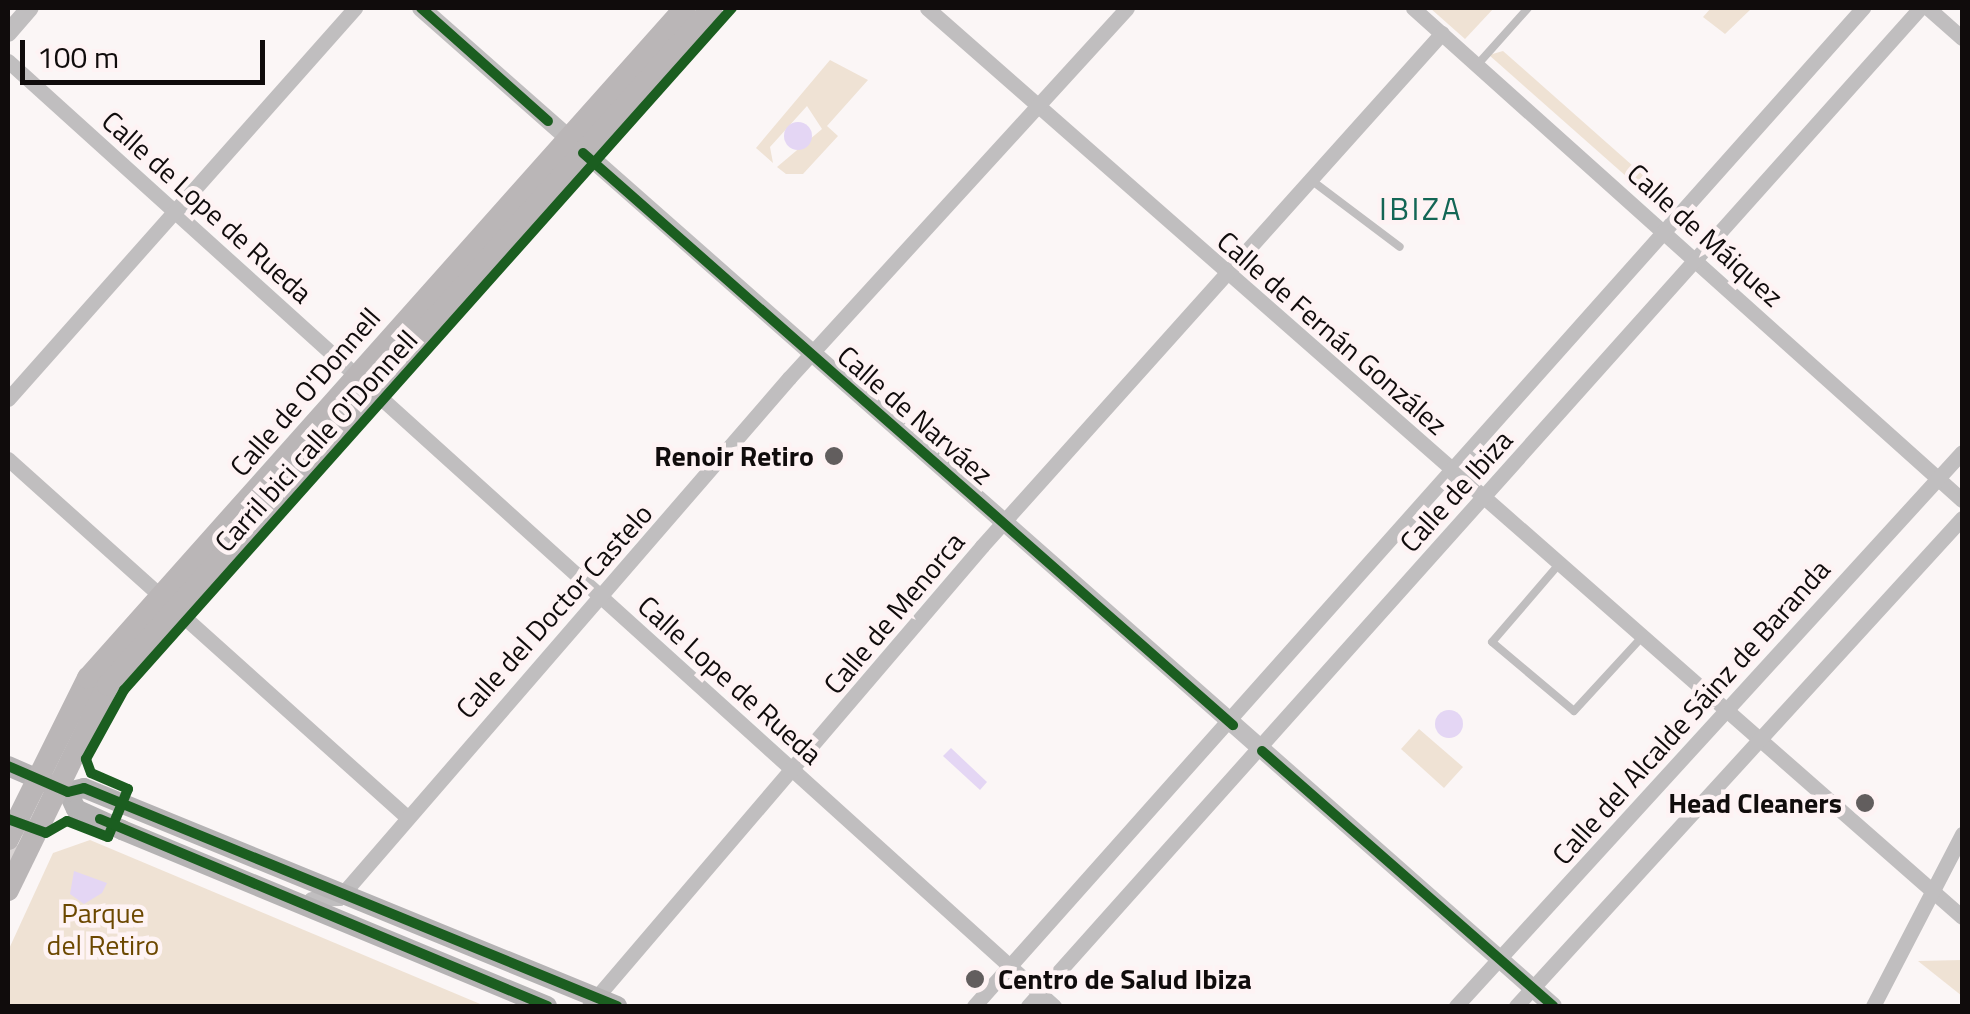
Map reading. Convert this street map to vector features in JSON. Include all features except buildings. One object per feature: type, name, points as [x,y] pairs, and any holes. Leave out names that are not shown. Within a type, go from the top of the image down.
[{"type":"main road","name":"Calle de O'Donnell","points":[[576,146],[685,8]]},
{"type":"main road","name":"Calle de O'Donnell","points":[[8,890],[63,789],[108,684],[170,603],[576,146],[712,8]]},
{"type":"main road","name":"Calle de O'Donnell","points":[[8,839],[88,678],[170,603]]},
{"type":"main road","points":[[8,766],[63,789],[84,788],[591,1002],[617,1006]]},
{"type":"main road","points":[[63,789],[76,809],[546,1006]]},
{"type":"street","points":[[8,33],[30,8]]},
{"type":"street","points":[[8,399],[354,8]]},
{"type":"street","name":"Calle de Narváez","points":[[421,8],[1553,1006]]},
{"type":"street","name":"Calle de Fernán González","points":[[927,8],[1227,276],[1962,917]]},
{"type":"street","name":"Calle del Doctor Castelo","points":[[342,894],[812,354],[1127,8]]},
{"type":"street","name":"Calle de Máiquez","points":[[1413,8],[1962,500]]},
{"type":"street","name":"Calle de Ibiza","points":[[974,1006],[1233,724],[1864,8]]},
{"type":"street","name":"Calle de Ibiza","points":[[1028,1006],[1262,751],[1920,8]]},
{"type":"street","points":[[1928,8],[1962,38]]},
{"type":"street","name":"Calle de Menorca","points":[[591,1002],[982,546],[1008,528],[1442,33]]},
{"type":"street","name":"Calle de Lope de Rueda","points":[[8,62],[364,384]]},
{"type":"street","name":"Calle Lope de Rueda","points":[[364,384],[1054,1006]]},
{"type":"street","name":"Calle del Alcalde Sáinz de Baranda","points":[[1456,1006],[1962,452]]},
{"type":"street","points":[[8,459],[408,818]]},
{"type":"street","points":[[1516,1006],[1962,518]]},
{"type":"street","points":[[1873,1006],[1962,834]]},
{"type":"street","points":[[240,878],[326,904],[342,894]]},
{"type":"lane","points":[[1477,64],[1528,8]]},
{"type":"lane","points":[[1311,180],[1400,247]]},
{"type":"lane","points":[[1560,563],[1492,642],[1574,711],[1643,635]]},
{"type":"green space","points":[[1430,8],[1494,8],[1465,39]]},
{"type":"green space","points":[[1711,8],[1752,8],[1725,34],[1703,17]]},
{"type":"green space","points":[[1503,51],[1659,189],[1653,200],[1489,55]]},
{"type":"green space","points":[[830,60],[868,80],[827,126],[838,136],[803,174],[786,174],[777,167],[822,129],[807,106],[770,147],[773,163],[756,148]]},
{"type":"green space","points":[[1419,729],[1463,767],[1444,788],[1401,749]]},
{"type":"green space","name":"Parque del Retiro","points":[[90,840],[485,1006],[8,1006],[8,951],[53,853]]},
{"type":"green space","points":[[1962,960],[1962,996],[1918,961]]},
{"type":"shaded area","points":[[798,122],[808,126],[812,136],[808,146],[798,150],[788,146],[784,136],[788,126]]},
{"type":"shaded area","points":[[1449,710],[1459,714],[1463,724],[1459,734],[1449,738],[1439,734],[1435,724],[1439,714]]},
{"type":"shaded area","points":[[951,748],[987,782],[980,790],[943,756]]},
{"type":"shaded area","points":[[74,871],[107,883],[102,893],[84,904],[70,894]]},
{"type":"tunnel","points":[[8,865],[29,818]]},
{"type":"cycle path","points":[[421,8],[548,121]]},
{"type":"cycle path","name":"Carril bici calle O'Donnell","points":[[8,819],[46,833],[67,821],[108,837],[128,789],[91,773],[86,759],[124,690],[732,8]]},
{"type":"cycle path","points":[[583,153],[1233,725]]},
{"type":"cycle path","points":[[1262,751],[1553,1006]]},
{"type":"cycle path","points":[[8,766],[68,792],[84,788],[617,1006]]},
{"type":"cycle path","points":[[100,819],[547,1006]]},
{"type":"place","name":"Renoir Retiro","points":[[834,456]]},
{"type":"place","name":"Head Cleaners","points":[[1865,803]]},
{"type":"place","name":"Centro de Salud Ibiza","points":[[975,979]]},
{"type":"district","name":"IBIZA","points":[[1421,208]]}]
